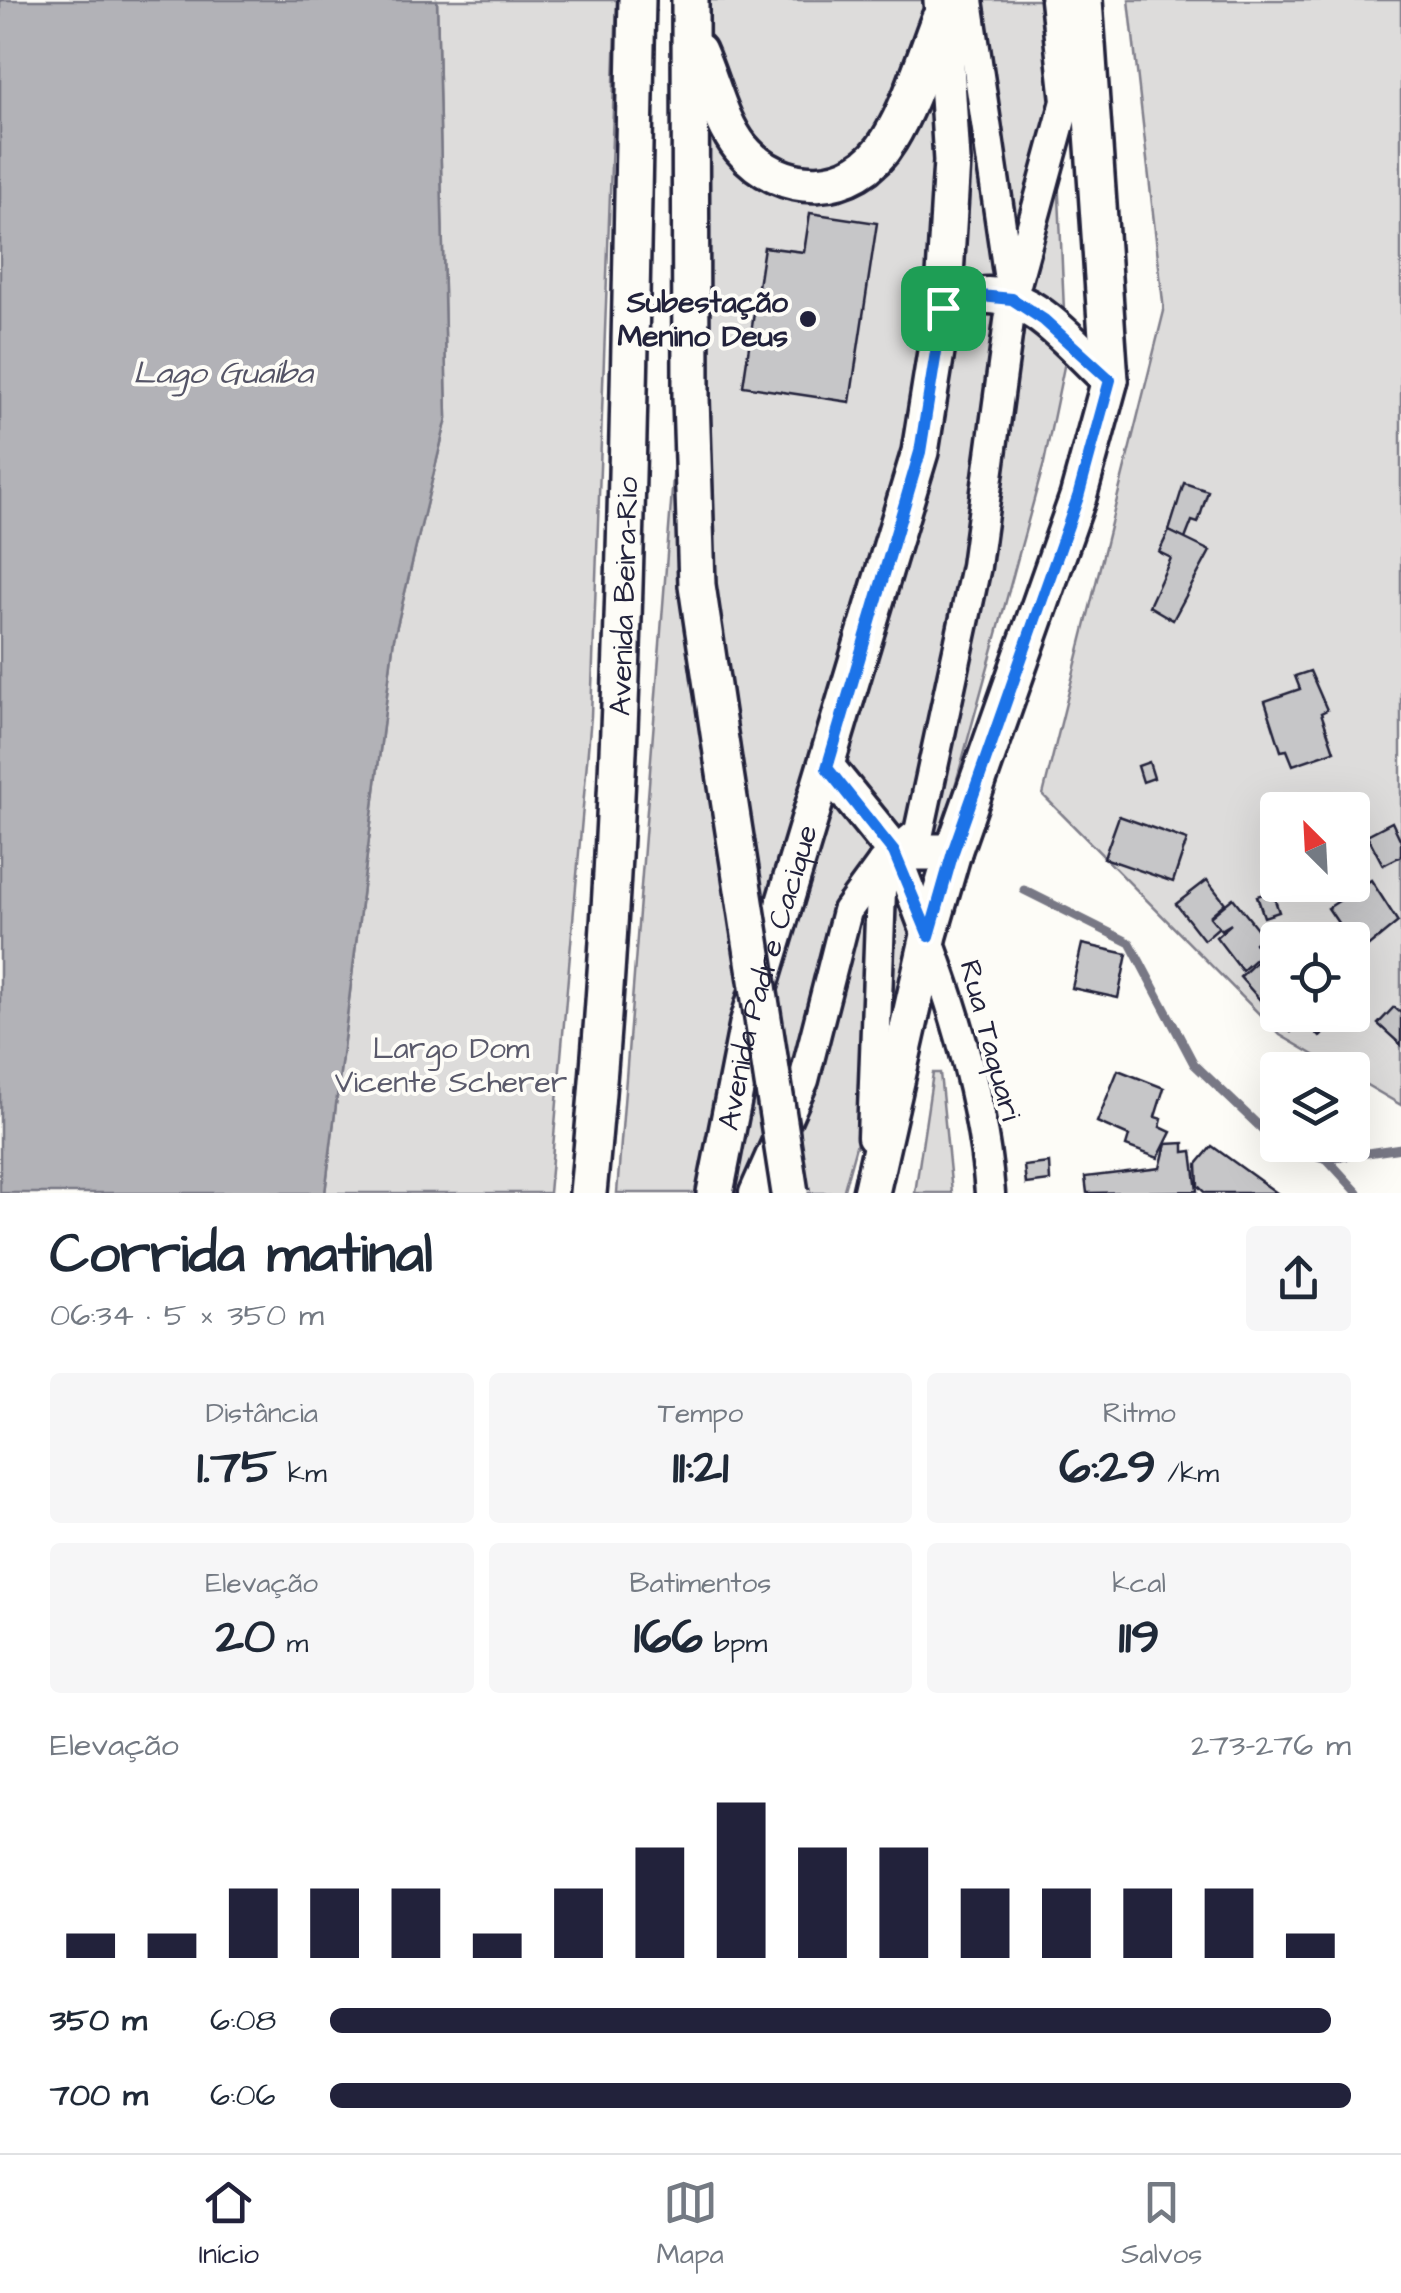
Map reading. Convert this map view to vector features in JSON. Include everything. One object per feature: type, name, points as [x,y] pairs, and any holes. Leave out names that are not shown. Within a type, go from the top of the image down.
[{"type":"main road","name":"Avenida Beira-Rio","points":[[588,1193],[607,1003],[621,706],[637,0]]},
{"type":"main road","points":[[690,0],[691,398],[698,585],[790,1193]]},
{"type":"main road","points":[[870,1193],[929,936],[953,852],[1078,497],[1110,380],[1084,0]]},
{"type":"main road","points":[[691,36],[740,146],[780,179],[814,186],[862,167],[890,140],[951,3]]},
{"type":"main road","name":"Avenida Padre Cacique","points":[[715,1193],[748,1024],[920,452],[943,308],[952,161],[951,3]]},
{"type":"main road","points":[[943,308],[981,296],[1012,299],[1044,320],[1110,380]]},
{"type":"main road","points":[[827,768],[888,858],[953,852]]},
{"type":"street","points":[[754,1193],[804,1080],[847,911],[888,858],[919,832],[968,604],[1012,299],[1066,101],[1055,0]]},
{"type":"street","points":[[951,3],[1012,299]]},
{"type":"street","points":[[1012,299],[1092,77]]},
{"type":"street","points":[[870,1193],[888,858]]},
{"type":"street","name":"Rua Taquari","points":[[888,858],[929,936],[986,1136],[990,1193]]},
{"type":"green space","name":"Largo Dom Vicente Scherer","points":[[437,0],[617,0],[591,716],[549,1193],[325,1193],[394,638],[447,418]]},
{"type":"green space","points":[[706,0],[1044,0],[1055,103],[1066,357],[1044,463],[843,1193],[617,1193],[674,465],[676,35]]},
{"type":"green space","points":[[1129,0],[1401,0],[1401,1105],[1370,1087],[1370,1052],[1309,1052],[1277,1032],[1370,1032],[1370,922],[1260,922],[1260,1015],[1043,795],[1164,311]]},
{"type":"green space","points":[[933,1073],[940,1073],[952,1193],[915,1193]]},
{"type":"water","name":"Lago Guaíba","points":[[0,0],[437,0],[447,418],[394,638],[325,1193],[0,1193]]},
{"type":"building","name":"Subestação Menino Deus","points":[[810,213],[877,223],[850,402],[743,386],[764,247],[804,252]]},
{"type":"building","points":[[1184,483],[1208,491],[1198,523],[1192,521],[1185,539],[1169,531]]},
{"type":"building","points":[[1169,531],[1210,551],[1173,620],[1149,606],[1171,558],[1159,552]]},
{"type":"building","points":[[1310,671],[1327,710],[1321,713],[1334,751],[1293,765],[1287,750],[1281,751],[1265,701],[1300,689],[1295,676]]},
{"type":"building","points":[[1149,762],[1154,778],[1143,782],[1138,766]]},
{"type":"building","points":[[1119,816],[1187,840],[1173,882],[1104,858]]},
{"type":"building","points":[[1392,822],[1401,841],[1401,856],[1383,865],[1370,833]]},
{"type":"building","points":[[1207,880],[1225,903],[1211,915],[1219,927],[1204,940],[1176,904]]},
{"type":"building","points":[[1370,881],[1398,922],[1370,945],[1370,922],[1337,922],[1328,908],[1337,902],[1370,902]]},
{"type":"building","points":[[1260,895],[1260,902],[1276,902],[1279,912],[1264,917],[1257,896]]},
{"type":"building","points":[[1233,898],[1260,932],[1255,943],[1260,955],[1242,971],[1216,937],[1231,924],[1221,930],[1210,917]]},
{"type":"building","points":[[1082,944],[1127,954],[1118,998],[1072,988]]},
{"type":"building","points":[[1260,958],[1260,1000],[1240,977]]},
{"type":"building","points":[[1394,1007],[1401,1013],[1401,1045],[1378,1024]]},
{"type":"building","points":[[1118,1070],[1164,1088],[1155,1117],[1162,1119],[1160,1127],[1171,1132],[1158,1158],[1126,1146],[1129,1136],[1097,1122]]},
{"type":"building","points":[[1184,1143],[1184,1152],[1192,1151],[1197,1191],[1087,1193],[1085,1177],[1160,1168],[1166,1144]]},
{"type":"building","points":[[1212,1146],[1277,1193],[1205,1193],[1198,1186],[1197,1164]]},
{"type":"building","points":[[1049,1163],[1050,1181],[1026,1184],[1024,1166]]},
{"type":"waterway","points":[[1024,890],[1130,943],[1194,1064],[1260,1127]]},
{"type":"waterway","points":[[1370,1153],[1401,1148]]},
{"type":"waterway","points":[[1330,1162],[1358,1193]]},
{"type":"place","name":"Subestação Menino Deus","points":[[808,319]]},
{"type":"route","points":[[981,296],[1012,299],[1044,320],[1110,380],[1078,497],[953,852],[929,936],[894,852],[866,812],[827,768],[920,452],[943,308],[981,296]]}]
